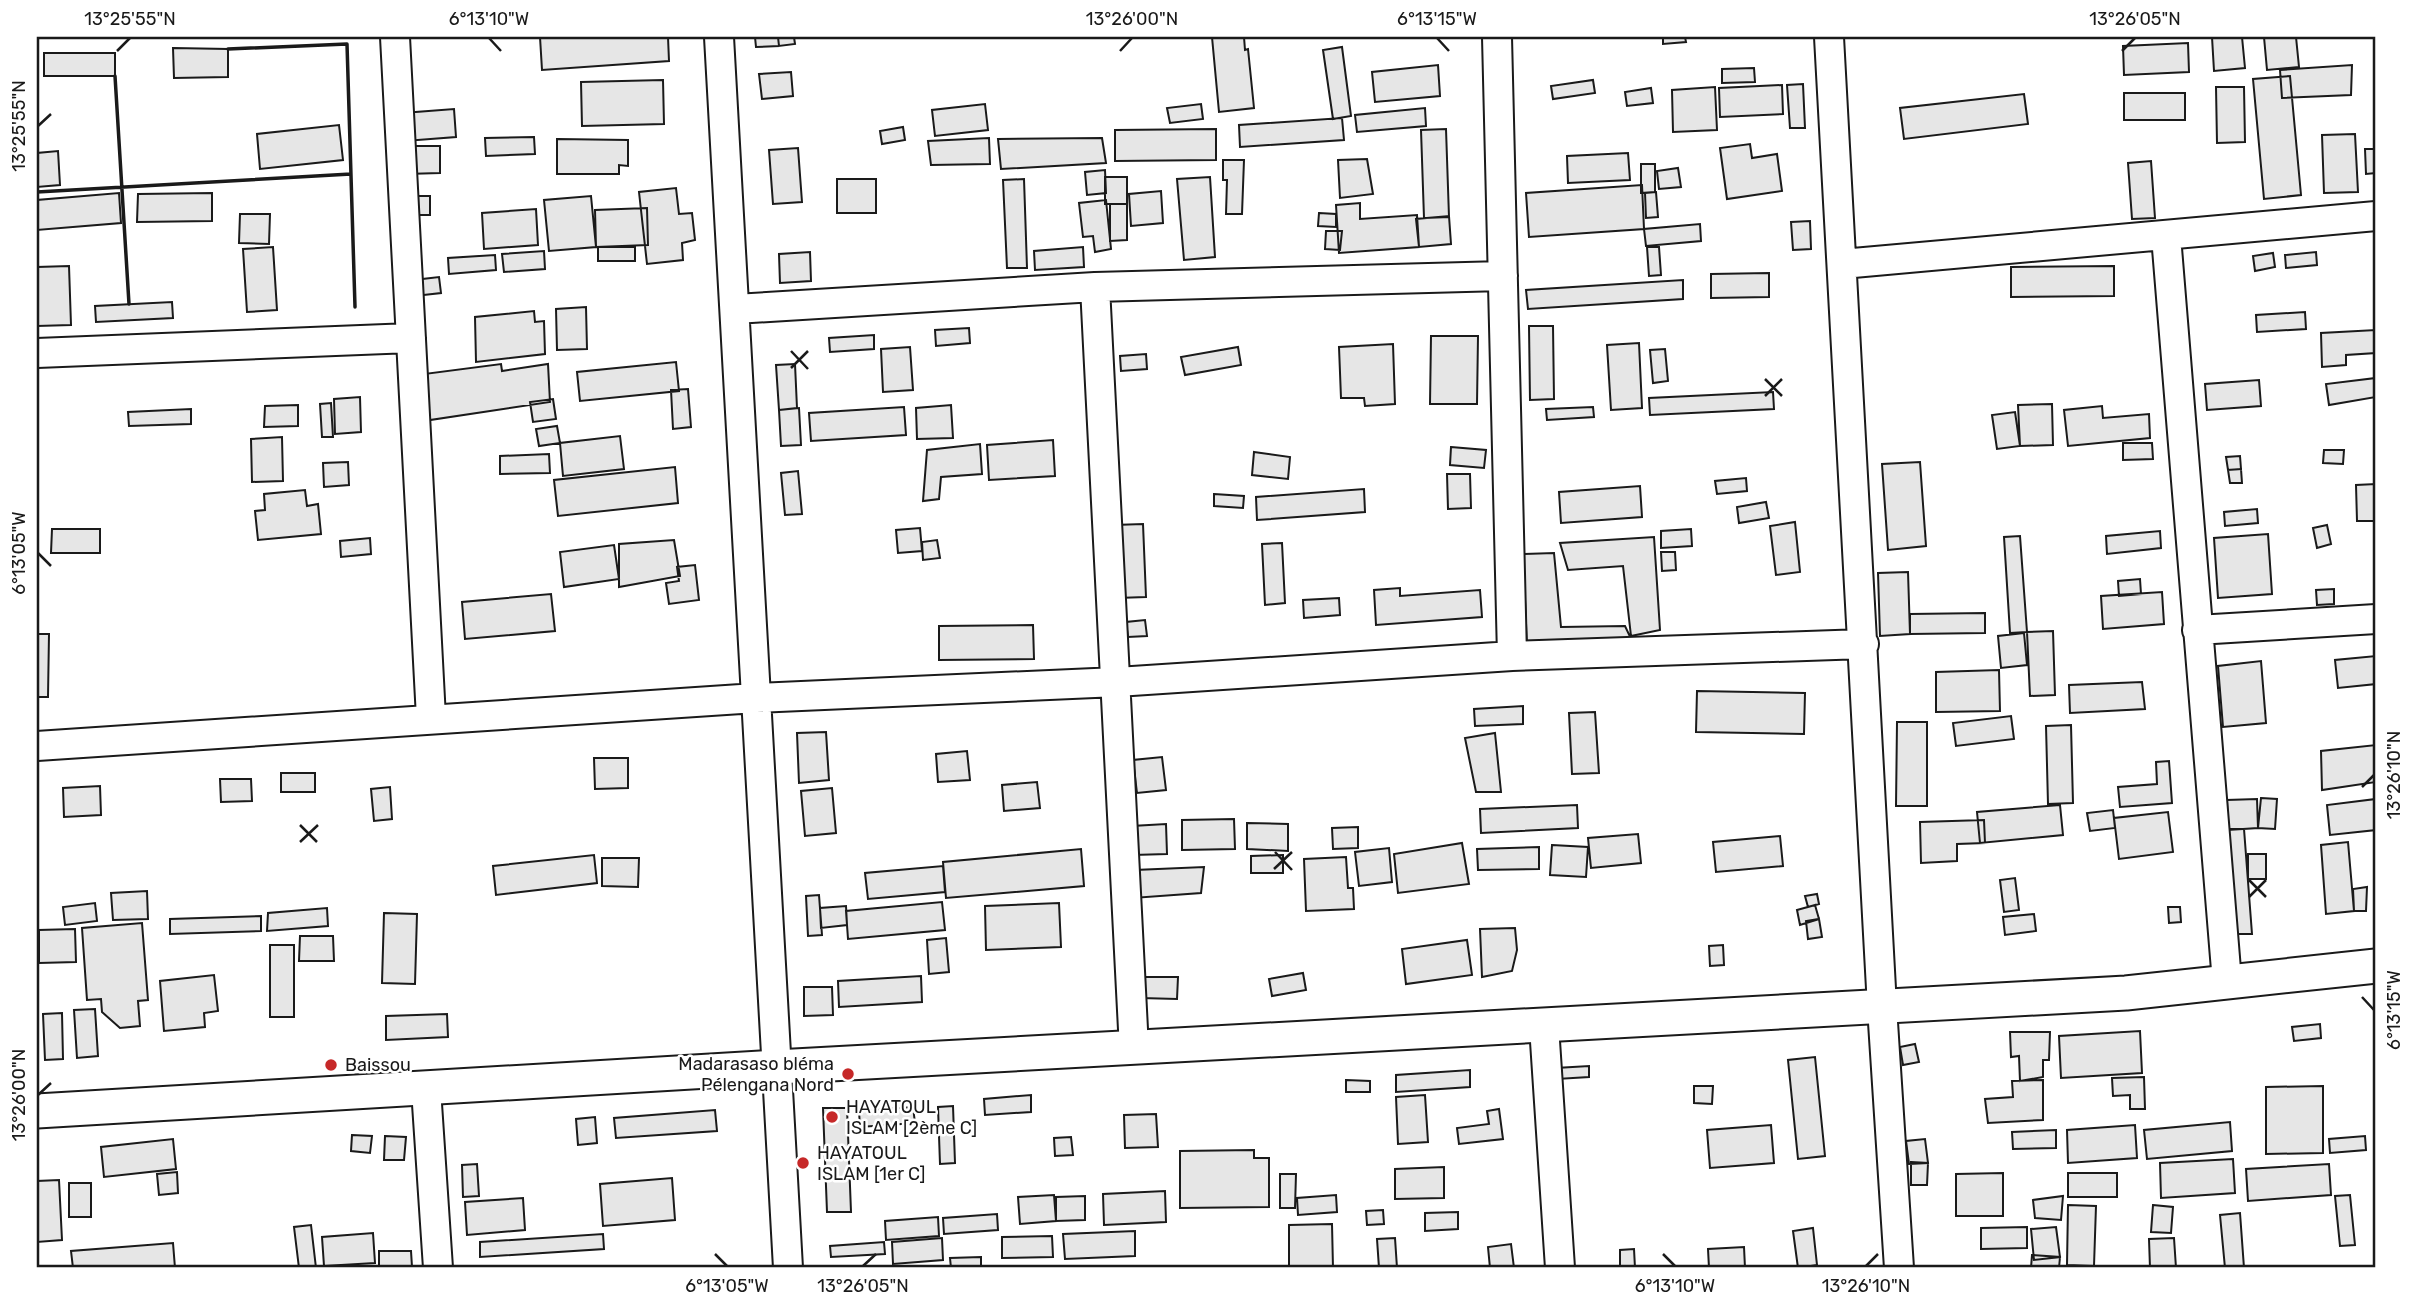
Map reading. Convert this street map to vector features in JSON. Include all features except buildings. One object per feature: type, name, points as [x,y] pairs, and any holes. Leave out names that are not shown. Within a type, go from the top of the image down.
[{"type":"street","points":[[395,37],[431,718]]},
{"type":"street","points":[[719,37],[788,1268]]},
{"type":"street","points":[[1497,37],[1512,656]]},
{"type":"street","points":[[1829,37],[1882,1007],[1899,1268]]},
{"type":"street","points":[[1842,264],[2376,216]]},
{"type":"street","points":[[2165,236],[2227,982]]},
{"type":"street","points":[[734,309],[1095,286],[1503,276]]},
{"type":"street","points":[[1095,286],[1134,1049]]},
{"type":"street","points":[[37,353],[411,338]]},
{"type":"street","points":[[2197,630],[2376,619]]},
{"type":"street","points":[[37,746],[756,698],[1117,682],[1512,656],[1864,644]]},
{"type":"street","points":[[37,1111],[776,1067],[2126,993],[2376,966]]},
{"type":"street","points":[[1544,1026],[1560,1268]]},
{"type":"street","points":[[425,1089],[438,1268]]},
{"type":"wall","points":[[228,49],[347,44],[355,307]]},
{"type":"wall","points":[[115,76],[129,304]]},
{"type":"wall","points":[[37,192],[351,174]]},
{"type":"place","name":"Baissou","points":[[331,1065]]},
{"type":"place","name":"Madarasaso bléma Pélengana Nord","points":[[848,1074]]},
{"type":"place","name":"HAYATOUL ISLAM [2ème C]","points":[[832,1117]]},
{"type":"place","name":"HAYATOUL ISLAM [1er C]","points":[[803,1163]]}]
